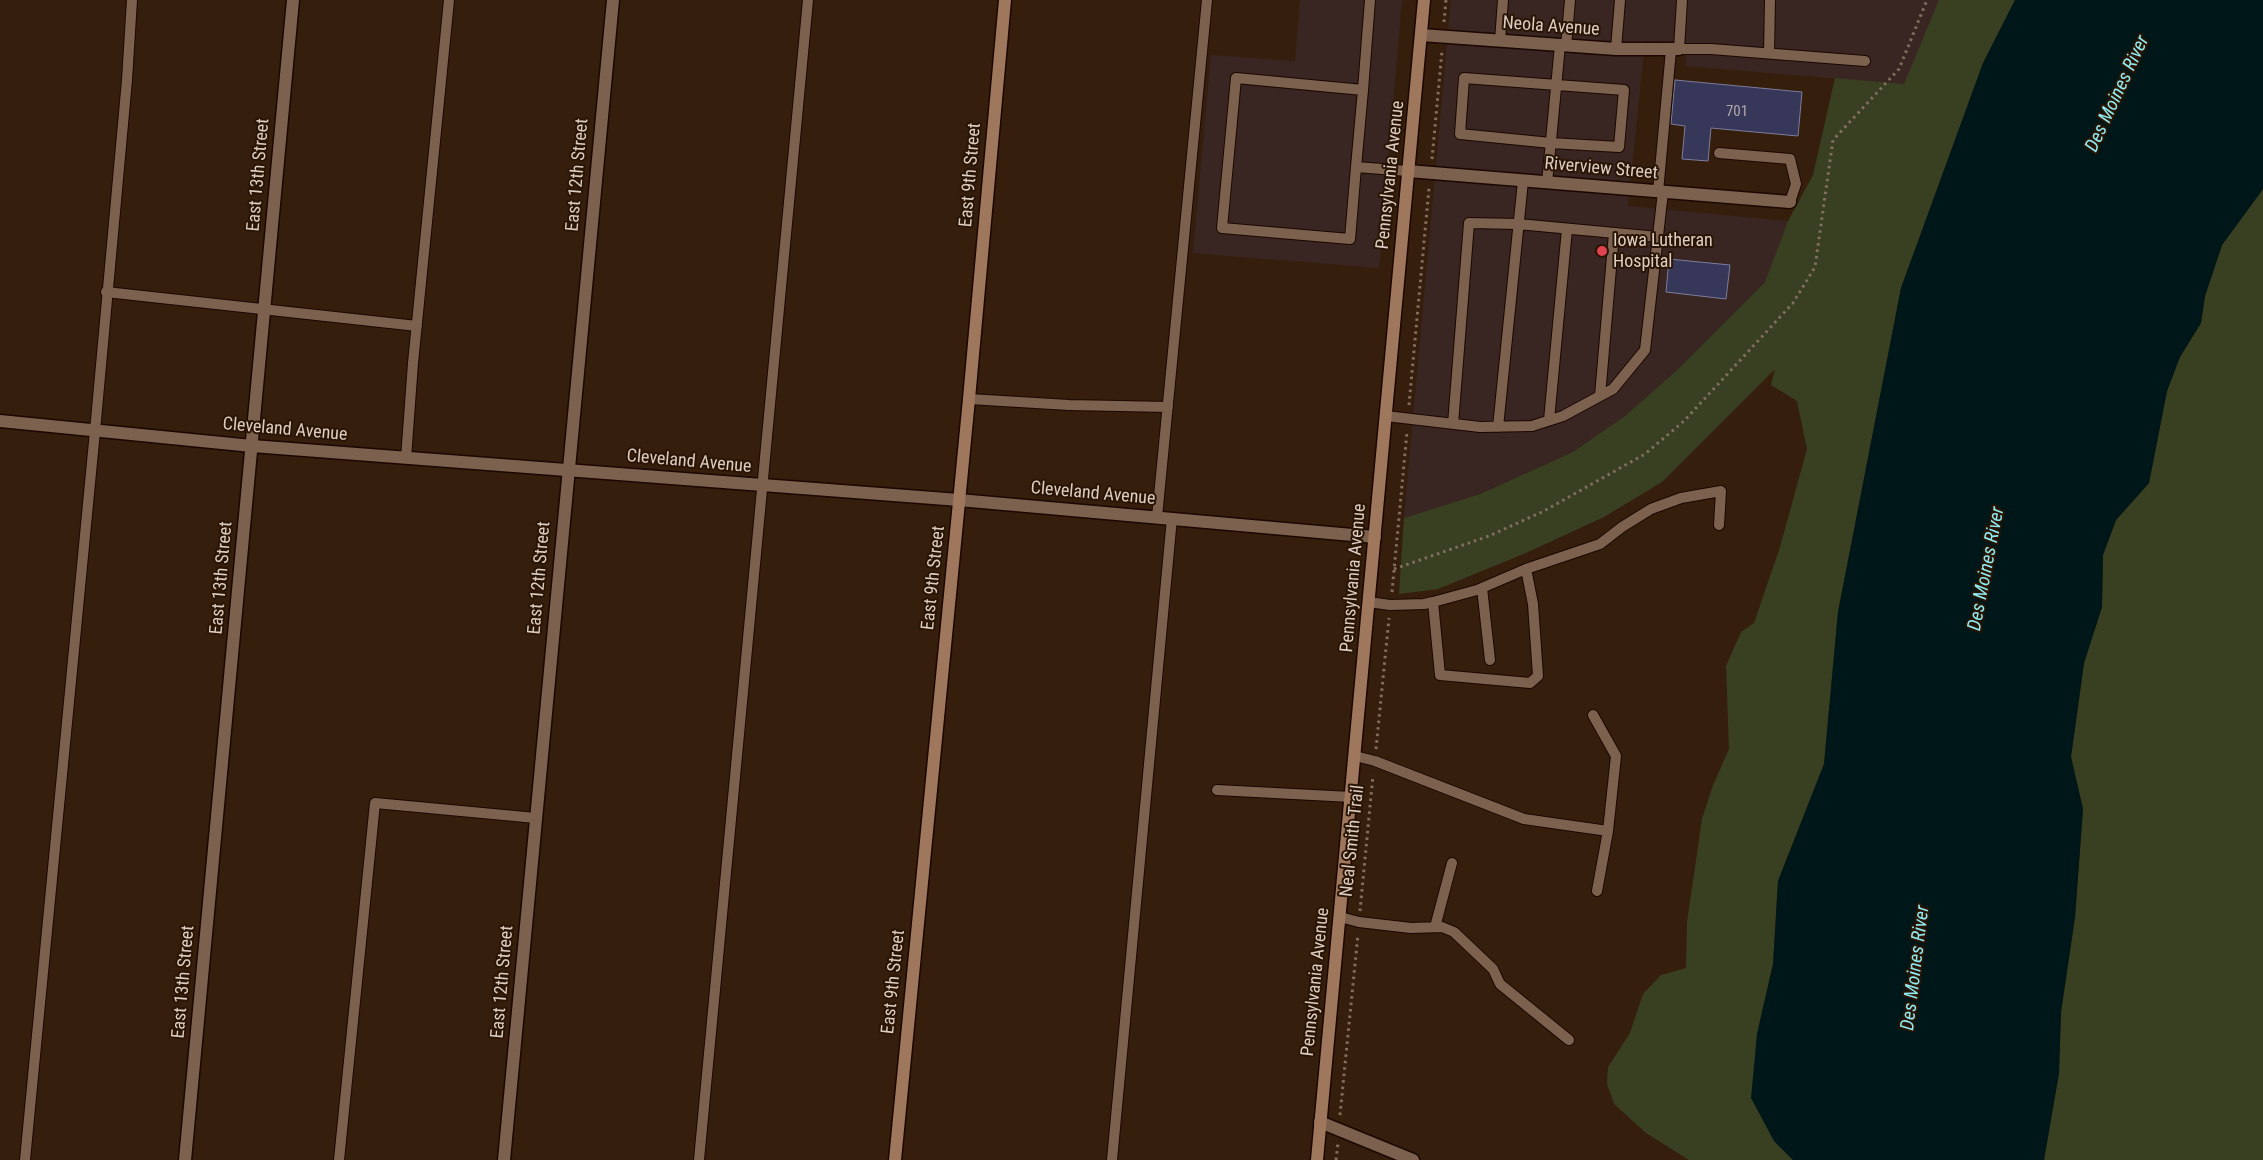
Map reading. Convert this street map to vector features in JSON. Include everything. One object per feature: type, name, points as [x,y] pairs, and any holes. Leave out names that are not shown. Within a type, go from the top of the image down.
[{"type":"street","name":"East 13th Street","points":[[185,1160],[293,0]]},
{"type":"street","name":"East 12th Street","points":[[504,1160],[613,0]]},
{"type":"street","name":"East 9th Street","points":[[895,1160],[969,399],[1005,0]]},
{"type":"street","name":"Pennsylvania Avenue","points":[[1317,1160],[1424,0]]},
{"type":"street","name":"Neola Avenue","points":[[1421,35],[1616,49],[1675,49]]},
{"type":"street","name":"Riverview Street","points":[[1408,171],[1790,202]]},
{"type":"street","name":"Cleveland Avenue","points":[[0,421],[252,446],[959,500],[1375,537]]},
{"type":"street","points":[[1320,1122],[1413,1160]]},
{"type":"lane","points":[[26,1160],[95,431],[106,292],[127,80],[132,0]]},
{"type":"lane","points":[[406,458],[449,0]]},
{"type":"lane","points":[[699,1160],[808,0]]},
{"type":"lane","points":[[1157,517],[1207,0]]},
{"type":"lane","points":[[1363,90],[1236,78],[1222,228],[1350,240],[1363,90],[1370,0]]},
{"type":"lane","points":[[1500,41],[1503,0]]},
{"type":"lane","points":[[1547,182],[1556,84],[1570,0]]},
{"type":"lane","points":[[1616,49],[1620,0]]},
{"type":"lane","points":[[1386,416],[1453,424],[1498,427],[1532,426],[1564,416],[1613,389],[1645,350],[1658,237],[1660,192],[1675,49],[1682,0]]},
{"type":"lane","points":[[1769,53],[1770,0]]},
{"type":"lane","points":[[1675,49],[1711,49],[1865,61]]},
{"type":"lane","points":[[1464,78],[1624,90],[1619,147],[1551,143],[1460,134],[1464,78]]},
{"type":"lane","points":[[1720,153],[1790,160],[1796,184],[1790,202]]},
{"type":"lane","points":[[1356,167],[1408,171]]},
{"type":"lane","points":[[1498,427],[1523,181]]},
{"type":"lane","points":[[1453,424],[1469,223],[1518,224],[1658,237]]},
{"type":"lane","points":[[1549,420],[1567,229]]},
{"type":"lane","points":[[1600,396],[1614,233]]},
{"type":"lane","points":[[106,292],[417,326]]},
{"type":"lane","points":[[969,399],[1069,405],[1168,407]]},
{"type":"lane","points":[[1369,602],[1390,605],[1424,604],[1482,588],[1526,569],[1600,544],[1622,527],[1651,509],[1681,498],[1721,491],[1719,525]]},
{"type":"lane","points":[[1112,1160],[1172,518]]},
{"type":"lane","points":[[1433,602],[1440,676],[1530,683],[1538,676],[1534,604],[1526,569]]},
{"type":"lane","points":[[1482,588],[1490,660]]},
{"type":"lane","points":[[1594,715],[1616,756],[1608,831],[1597,891]]},
{"type":"lane","points":[[1355,756],[1375,761],[1524,819],[1608,831]]},
{"type":"lane","points":[[1217,790],[1351,797]]},
{"type":"lane","points":[[339,1160],[375,803],[536,818]]},
{"type":"lane","points":[[1435,927],[1452,863]]},
{"type":"lane","points":[[1340,917],[1359,922],[1410,928],[1442,927],[1454,932],[1493,969],[1500,984],[1570,1040]]},
{"type":"path","name":"Neal Smith Trail","points":[[1340,1115],[1394,569],[1446,0]]},
{"type":"path","points":[[1394,569],[1489,536],[1544,511],[1645,454],[1684,421],[1793,303],[1815,267],[1833,140],[1899,69],[1928,0]]},
{"type":"path","points":[[1336,1160],[1338,1142]]},
{"type":"shaded area","points":[[1300,0],[1402,0],[1379,268],[1193,253],[1211,55],[1295,61]]},
{"type":"shaded area","name":"Iowa Lutheran Hospital","points":[[1451,0],[2015,0],[1983,63],[1973,90],[1686,66],[1687,44],[1645,41],[1628,206],[1788,221],[1765,282],[1676,371],[1625,416],[1573,452],[1480,494],[1404,518]]},
{"type":"green space","points":[[1939,0],[2015,0],[1983,63],[1901,288],[1838,612],[1824,764],[1778,881],[1773,964],[1757,1034],[1774,1141],[1793,1160],[1689,1160],[1646,1133],[1614,1104],[1607,1084],[1608,1067],[1630,1033],[1643,994],[1661,975],[1686,968],[1687,922],[1702,819],[1713,785],[1729,749],[1726,666],[1741,632],[1754,623],[1780,547],[1807,449],[1797,401],[1771,385],[1775,369],[1662,482],[1604,517],[1526,553],[1438,589],[1399,594],[1404,518],[1480,494],[1573,452],[1625,416],[1676,371],[1765,282],[1788,221],[1813,175],[1835,78],[1904,84]]},
{"type":"green space","points":[[2263,189],[2263,1160],[2044,1160],[2059,1073],[2061,1012],[2075,917],[2083,809],[2071,757],[2084,663],[2102,607],[2103,555],[2116,520],[2149,483],[2167,391],[2180,357],[2201,323],[2205,296],[2222,245]]},
{"type":"water","name":"Des Moines River","points":[[2015,0],[2263,0],[2263,189],[2222,245],[2205,296],[2201,323],[2180,357],[2167,391],[2149,483],[2116,520],[2103,555],[2102,607],[2084,663],[2071,757],[2083,809],[2075,917],[2061,1012],[2059,1073],[2044,1160],[1793,1160],[1774,1141],[1751,1098],[1757,1034],[1773,964],[1778,881],[1824,764],[1838,612],[1901,288],[1983,63]]},
{"type":"building","points":[[1675,80],[1802,92],[1798,136],[1711,128],[1708,161],[1682,159],[1685,126],[1671,124]]},
{"type":"building","points":[[1669,259],[1730,265],[1726,299],[1666,292]]},
{"type":"place","name":"Iowa Lutheran Hospital","points":[[1602,251]]}]
